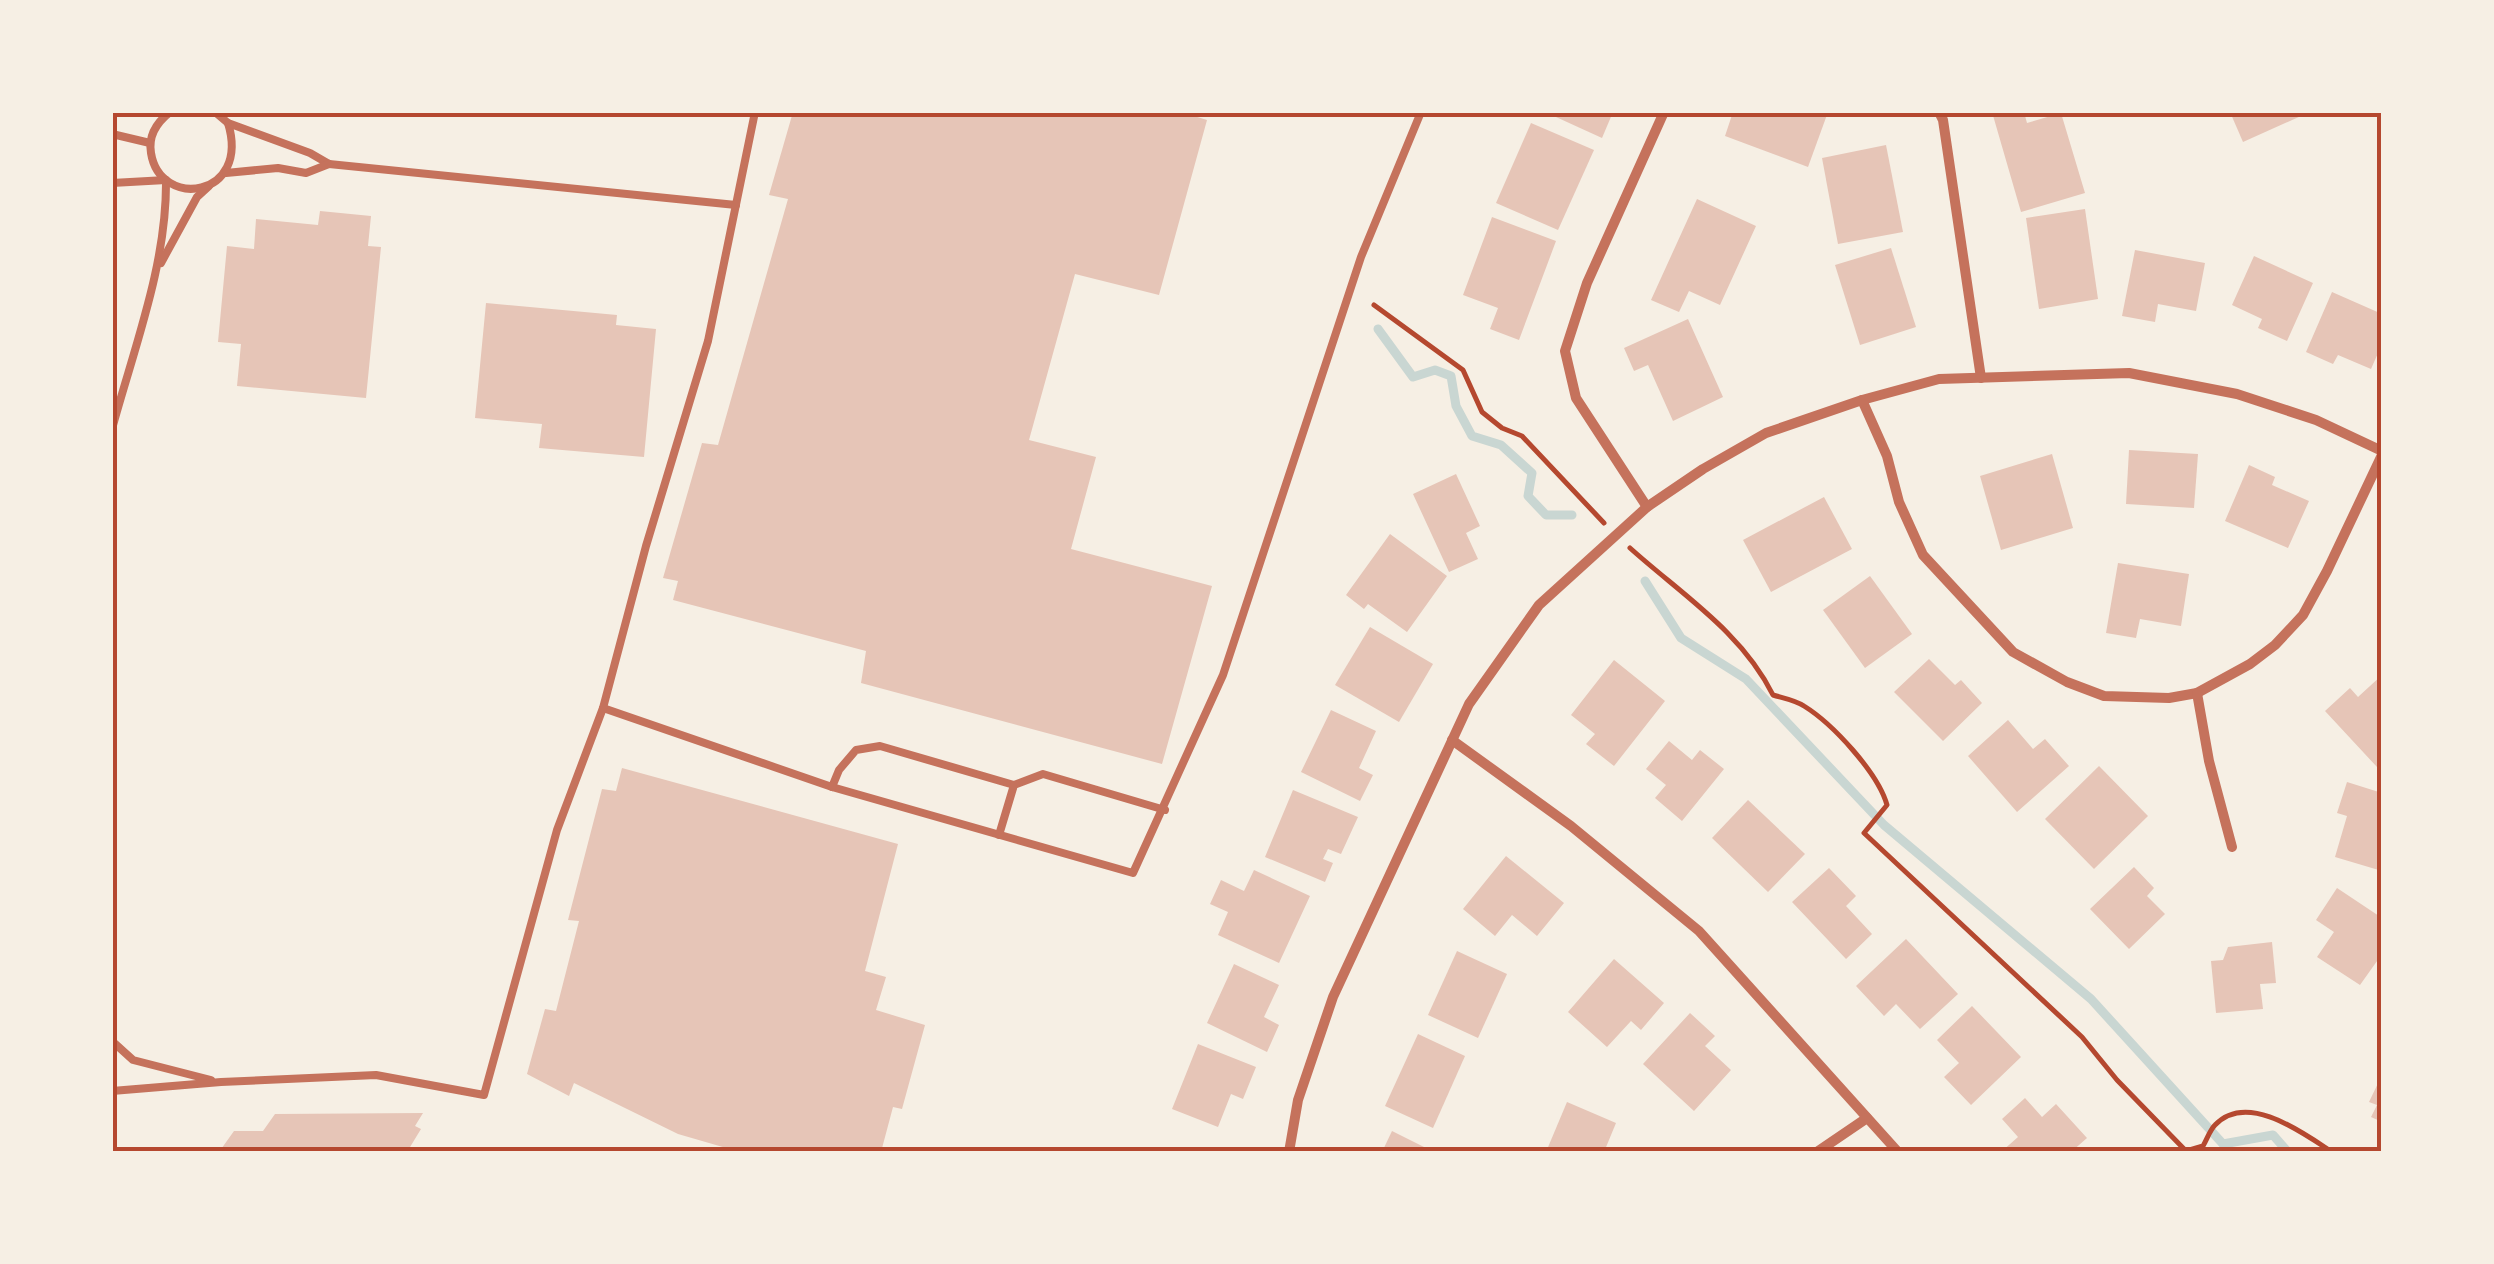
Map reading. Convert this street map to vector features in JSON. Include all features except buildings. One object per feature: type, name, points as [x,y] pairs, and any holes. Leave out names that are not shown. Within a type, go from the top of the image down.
[{"type":"street","points":[[1646,507],[1576,398],[1565,352],[1587,283],[1664,112]]},
{"type":"street","points":[[1939,112],[1981,378]]},
{"type":"street","points":[[1289,1152],[1298,1100],[1333,998],[1479,688],[1539,604],[1646,507],[1702,469],[1766,433],[1862,400],[1939,379],[2129,373],[2236,394],[2316,420],[2382,453],[2327,571],[2302,615],[2275,645],[2197,694],[2169,698],[2104,696],[2066,682],[2013,652],[1924,555],[1899,502],[1886,456],[1862,400]]},
{"type":"street","points":[[2197,694],[2208,761],[2232,846]]},
{"type":"street","points":[[1452,740],[1571,826],[1700,931],[1898,1152]]},
{"type":"street","points":[[1817,1152],[1867,1118]]},
{"type":"lane","points":[[112,429],[162,245],[166,180],[151,157],[150,143],[158,122],[170,112]]},
{"type":"lane","points":[[112,1091],[376,1076],[484,1095],[557,830],[603,708],[646,546],[708,341],[755,112]]},
{"type":"lane","points":[[603,708],[832,787],[1133,874],[1223,675],[1361,257],[1420,112]]},
{"type":"lane","points":[[219,113],[228,122],[329,164],[736,206]]},
{"type":"lane","points":[[154,276],[197,197],[225,173],[234,149],[228,122]]},
{"type":"lane","points":[[112,134],[150,143]]},
{"type":"lane","points":[[225,173],[278,168],[306,173],[329,164]]},
{"type":"lane","points":[[112,183],[166,180],[190,189],[216,182]]},
{"type":"lane","points":[[832,787],[839,770],[856,750],[880,746],[1014,785],[1043,774],[1164,810]]},
{"type":"lane","points":[[1000,835],[1014,785]]},
{"type":"lane","points":[[112,1042],[134,1060],[221,1082]]},
{"type":"path","points":[[1374,305],[1463,370],[1482,412],[1502,428],[1522,436],[1614,535],[1728,630],[1760,668],[1773,695],[1803,705],[1838,735],[1881,785],[1887,805],[1864,833],[2082,1037],[2117,1080],[2186,1151],[2203,1146],[2216,1123],[2237,1114],[2266,1114],[2332,1152]]},
{"type":"waterway","points":[[1378,329],[1413,377],[1435,370],[1451,376],[1456,406],[1472,436],[1501,445],[1532,473],[1528,496],[1546,515],[1572,515]]},
{"type":"waterway","points":[[1645,581],[1681,638],[1746,679],[1884,825],[2091,999],[2223,1144],[2273,1135],[2288,1152]]}]
